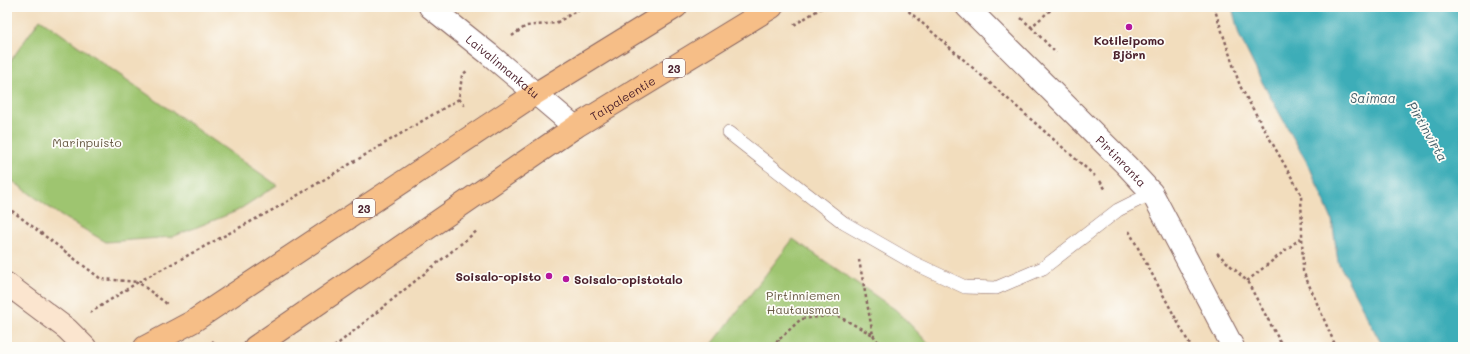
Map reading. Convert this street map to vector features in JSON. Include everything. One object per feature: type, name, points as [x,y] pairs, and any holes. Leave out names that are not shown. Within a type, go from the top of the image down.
[{"type":"highway","name":"23","points":[[145,347],[192,322],[535,94],[676,7]]},
{"type":"highway","name":"Taipaleentie","points":[[575,127],[772,7]]},
{"type":"highway","name":"23","points":[[255,347],[575,127]]},
{"type":"main road","points":[[7,284],[67,329],[85,347]]},
{"type":"street","name":"Laivalinnankatu","points":[[430,7],[489,54],[575,127]]},
{"type":"street","name":"Pirtinranta","points":[[967,7],[1126,165],[1152,193],[1233,347]]},
{"type":"lane","points":[[729,133],[844,223],[914,263],[965,287],[996,288],[1042,268],[1118,210],[1152,193]]},
{"type":"path","points":[[7,207],[101,279],[138,282],[278,207],[459,99],[462,75],[526,26],[556,23],[583,7]]},
{"type":"path","points":[[789,28],[823,7]]},
{"type":"path","points":[[904,7],[1100,181],[1118,210],[1191,347]]},
{"type":"path","points":[[1019,17],[1031,27],[1054,7]]},
{"type":"path","points":[[1214,7],[1240,86],[1301,194],[1303,271],[1336,347]]},
{"type":"path","points":[[334,347],[482,226]]},
{"type":"path","points":[[853,228],[874,335],[882,347]]},
{"type":"path","points":[[1246,280],[1302,237]]},
{"type":"path","points":[[770,347],[801,319],[836,315],[874,335]]},
{"type":"path","points":[[777,347],[779,339]]},
{"type":"green space","name":"Marinpuisto","points":[[40,19],[277,185],[237,211],[172,237],[106,242],[61,216],[7,177],[7,66]]},
{"type":"green space","name":"Pirtinniemen Hautausmaa","points":[[793,239],[896,310],[932,347],[710,347]]},
{"type":"water","name":"Saimaa","points":[[1232,7],[1463,7],[1463,347],[1383,347],[1338,262],[1332,220],[1310,168],[1262,82],[1239,35]]},
{"type":"place","name":"Kotileipomo Björn","points":[[1129,27]]},
{"type":"place","name":"Soisalo-opisto","points":[[549,276]]},
{"type":"place","name":"Soisalo-opistotalo","points":[[566,279]]},
{"type":"water label","name":"Pirtinvirta","points":[[1428,131]]}]
